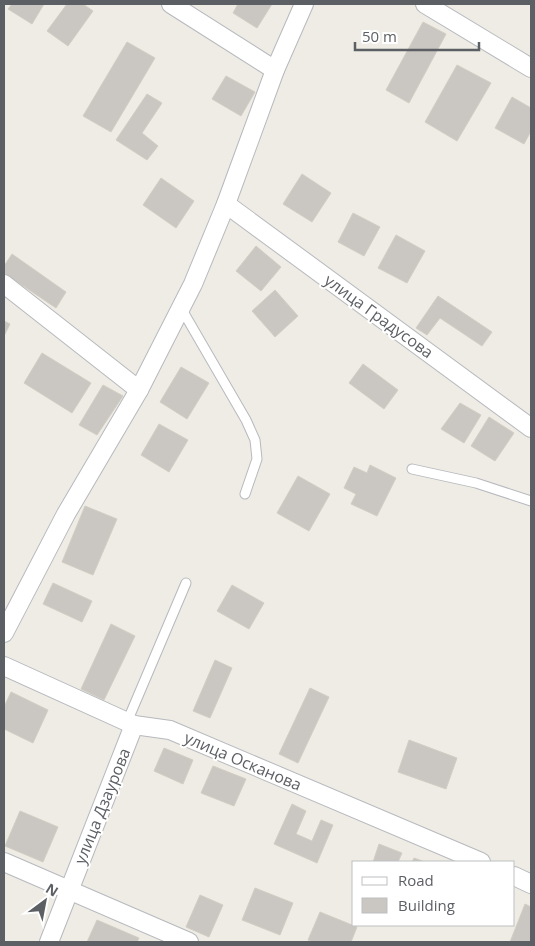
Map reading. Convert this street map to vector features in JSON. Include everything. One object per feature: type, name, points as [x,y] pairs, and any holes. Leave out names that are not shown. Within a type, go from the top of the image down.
[{"type":"street","points":[[171,4],[275,70]]},
{"type":"street","points":[[4,633],[66,514],[139,390],[193,284],[226,204],[275,70],[304,4]]},
{"type":"street","points":[[425,4],[531,68]]},
{"type":"street","name":"улица Градусова","points":[[226,204],[531,428]]},
{"type":"street","points":[[4,284],[139,390]]},
{"type":"street","name":"улица Осканова","points":[[4,666],[131,724],[170,730],[479,861]]},
{"type":"street","name":"улица Дзаурова","points":[[49,942],[131,724]]},
{"type":"street","points":[[4,862],[189,942]]},
{"type":"street","points":[[515,876],[531,884]]},
{"type":"lane","points":[[180,308],[246,420],[255,440],[257,459],[246,494]]},
{"type":"lane","points":[[412,469],[476,483],[531,501]]},
{"type":"lane","points":[[131,724],[186,583]]},
{"type":"building","points":[[12,4],[44,4],[32,24],[8,9]]},
{"type":"building","points":[[67,4],[83,4],[93,11],[68,46],[47,31]]},
{"type":"building","points":[[238,4],[272,4],[257,28],[233,13]]},
{"type":"building","points":[[423,22],[446,34],[409,103],[386,90]]},
{"type":"building","points":[[127,42],[155,58],[111,132],[83,116]]},
{"type":"building","points":[[457,65],[491,83],[457,141],[425,122]]},
{"type":"building","points":[[226,76],[255,92],[241,116],[212,99]]},
{"type":"building","points":[[147,94],[162,103],[142,133],[158,146],[147,160],[116,140]]},
{"type":"building","points":[[512,97],[531,108],[531,131],[524,144],[495,128]]},
{"type":"building","points":[[302,174],[331,193],[312,222],[283,204]]},
{"type":"building","points":[[161,178],[194,201],[176,228],[143,205]]},
{"type":"building","points":[[353,213],[380,227],[364,256],[338,242]]},
{"type":"building","points":[[396,235],[425,251],[407,283],[378,268]]},
{"type":"building","points":[[256,246],[281,267],[261,291],[236,271]]},
{"type":"building","points":[[12,254],[66,292],[56,308],[4,273],[4,266]]},
{"type":"building","points":[[275,290],[298,316],[275,337],[252,311]]},
{"type":"building","points":[[438,296],[492,332],[482,346],[440,318],[427,335],[416,328]]},
{"type":"building","points":[[4,321],[10,324],[4,336]]},
{"type":"building","points":[[42,353],[91,383],[72,413],[24,383]]},
{"type":"building","points":[[363,364],[398,390],[384,409],[349,383]]},
{"type":"building","points":[[181,367],[209,383],[187,419],[160,402]]},
{"type":"building","points":[[103,385],[123,396],[97,435],[79,425]]},
{"type":"building","points":[[460,403],[481,415],[464,443],[441,429]]},
{"type":"building","points":[[489,417],[514,433],[495,461],[471,446]]},
{"type":"building","points":[[159,424],[188,440],[169,472],[141,455]]},
{"type":"building","points":[[370,465],[396,478],[377,516],[351,504],[356,494],[344,488],[354,467],[367,473]]},
{"type":"building","points":[[298,476],[330,494],[309,531],[277,513]]},
{"type":"building","points":[[85,506],[117,519],[93,575],[62,562]]},
{"type":"building","points":[[53,583],[92,601],[82,622],[43,604]]},
{"type":"building","points":[[232,585],[264,603],[249,629],[217,611]]},
{"type":"building","points":[[111,624],[135,636],[104,700],[81,689]]},
{"type":"building","points":[[215,660],[232,668],[210,718],[193,711]]},
{"type":"building","points":[[310,688],[329,697],[298,763],[279,754]]},
{"type":"building","points":[[11,692],[48,710],[33,743],[4,729],[4,707]]},
{"type":"building","points":[[409,740],[457,758],[446,789],[398,772]]},
{"type":"building","points":[[164,748],[193,760],[183,784],[154,771]]},
{"type":"building","points":[[213,766],[246,779],[234,806],[201,793]]},
{"type":"building","points":[[292,804],[306,811],[296,834],[312,841],[321,820],[333,825],[317,863],[274,844]]},
{"type":"building","points":[[20,811],[58,827],[43,862],[5,846]]},
{"type":"building","points":[[379,844],[402,853],[398,861],[373,861]]},
{"type":"building","points":[[255,888],[293,903],[280,935],[242,920]]},
{"type":"building","points":[[200,895],[223,905],[209,937],[186,927]]},
{"type":"building","points":[[525,904],[531,907],[531,942],[510,942]]},
{"type":"building","points":[[320,912],[357,927],[351,942],[313,942],[308,940]]},
{"type":"building","points":[[97,920],[139,938],[137,942],[87,942]]}]
